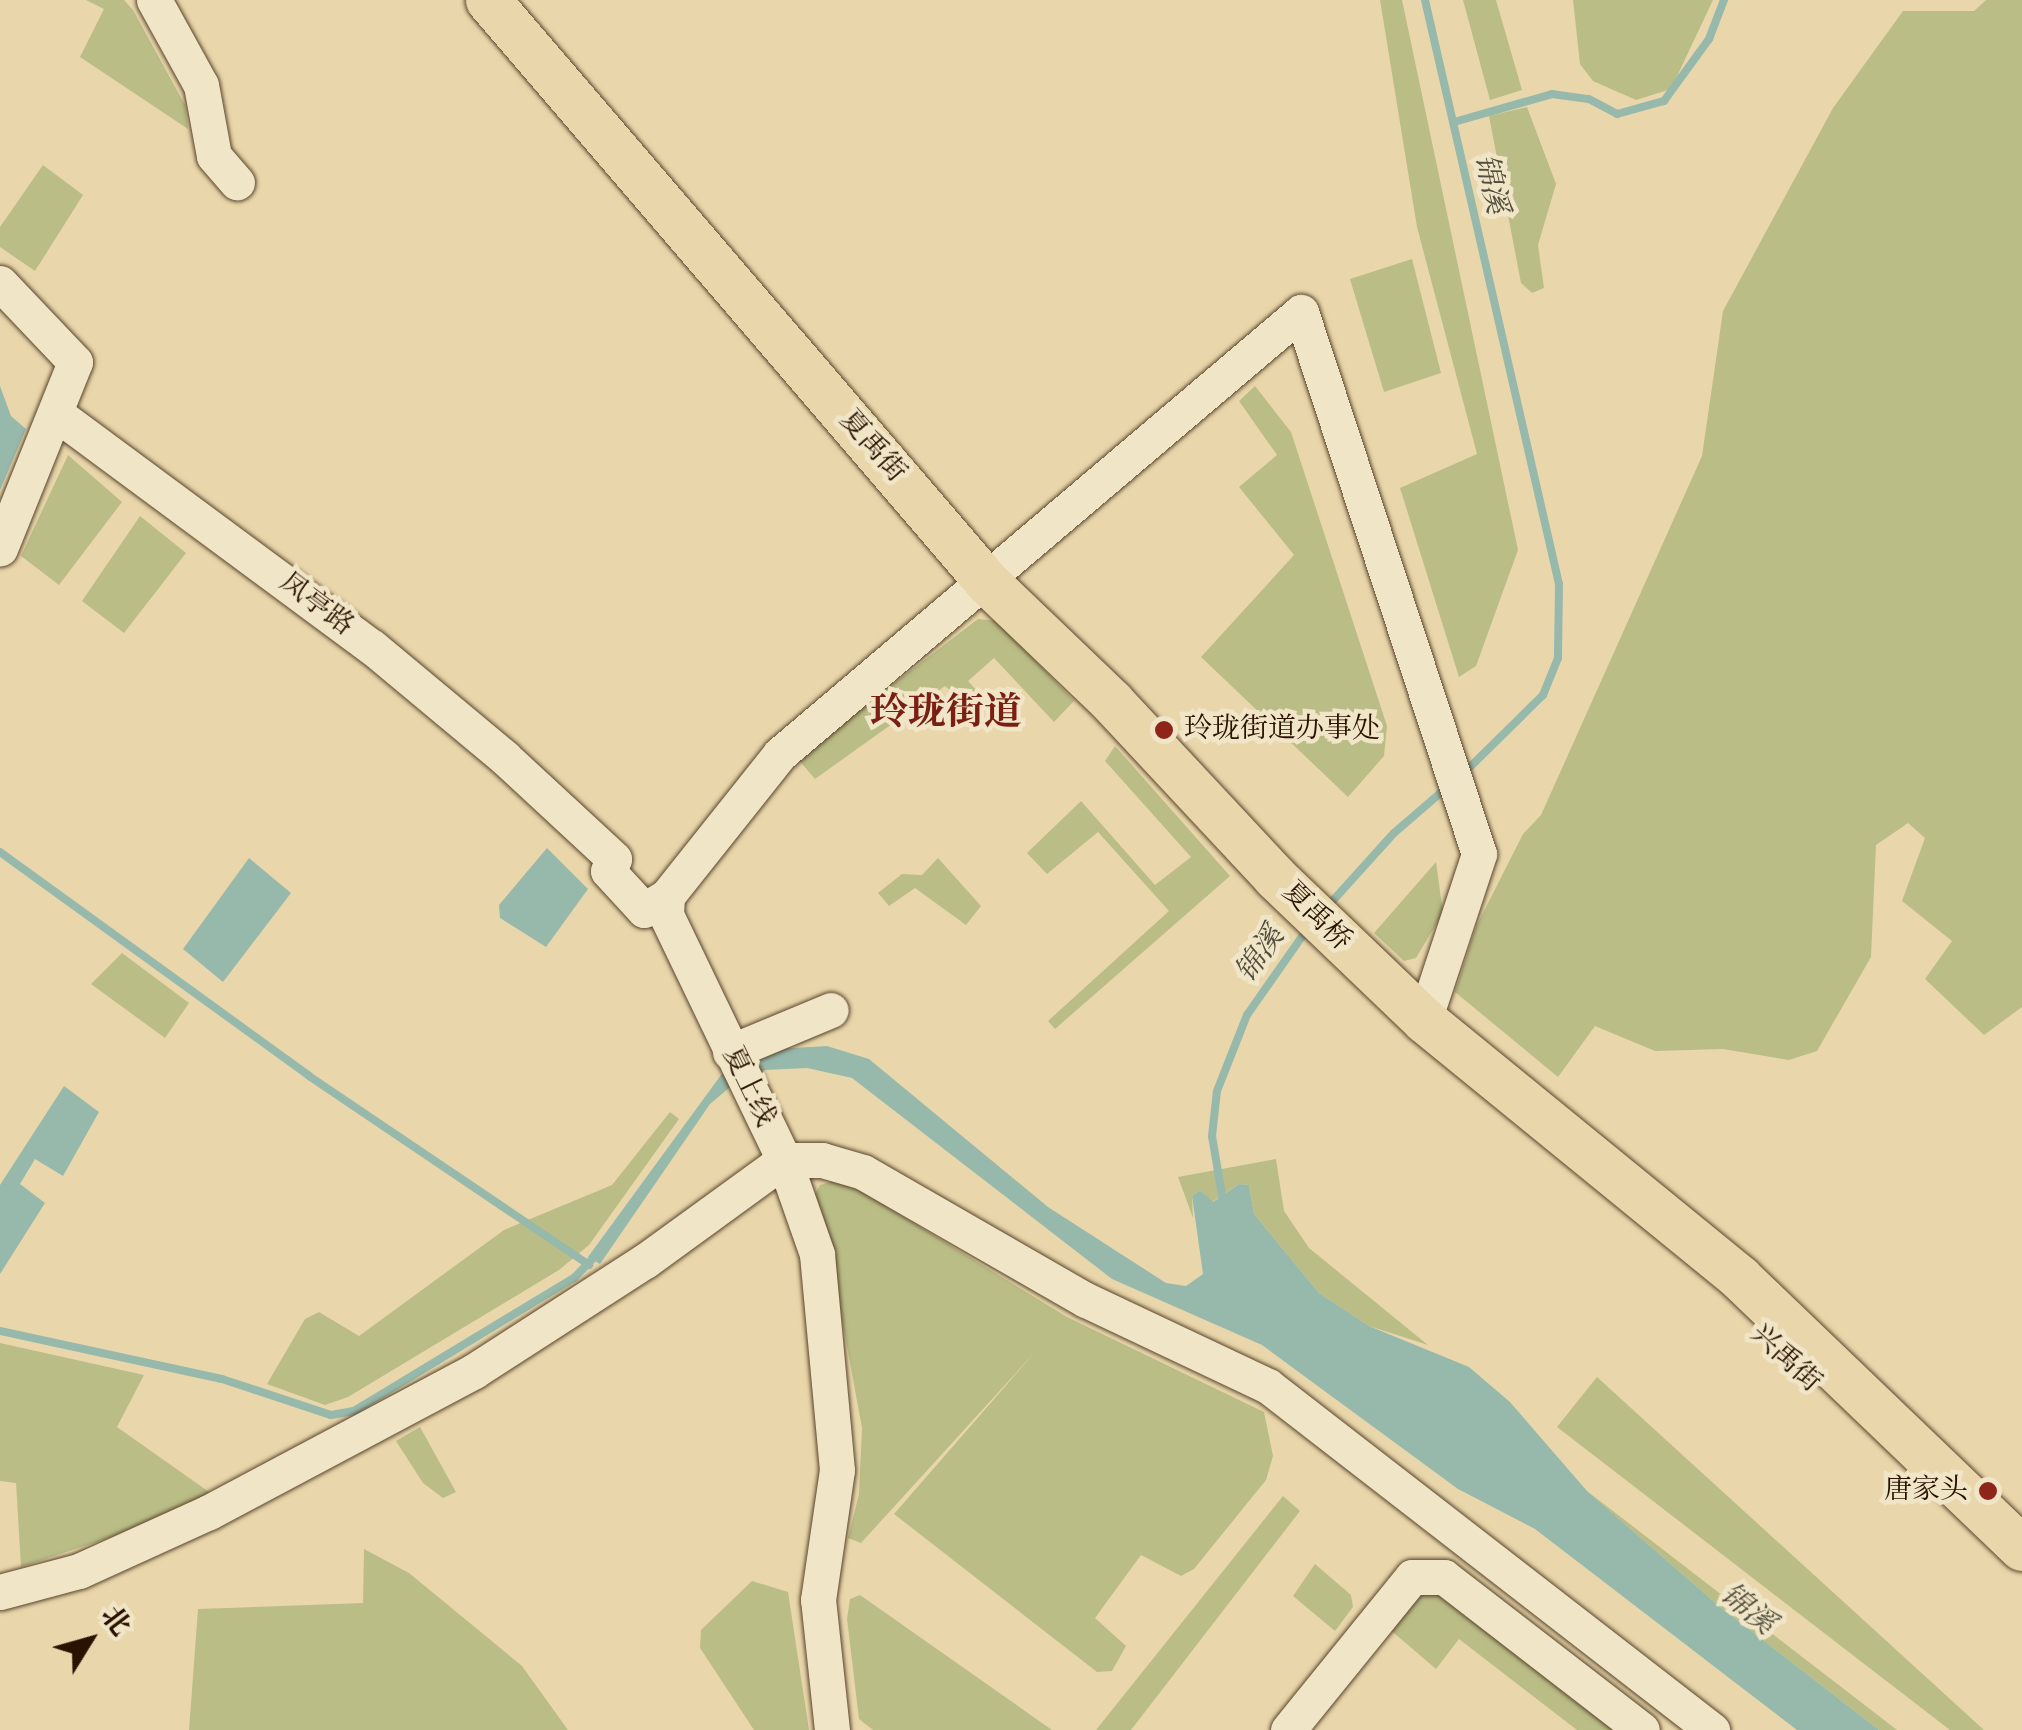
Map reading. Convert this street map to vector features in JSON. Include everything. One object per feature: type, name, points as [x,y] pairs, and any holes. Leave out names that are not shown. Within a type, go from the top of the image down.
[{"type":"main road","name":"夏禹街","points":[[488,0],[987,582],[1112,702],[1275,877]]},
{"type":"main road","name":"夏禹桥","points":[[1275,877],[1424,1020]]},
{"type":"main road","name":"兴禹街","points":[[1424,1020],[1740,1278],[2022,1548]]},
{"type":"main road","name":"兴禹街","points":[[1556,1126],[1716,1294],[2022,1583]]},
{"type":"street","points":[[154,0],[201,85],[214,156],[237,182]]},
{"type":"street","points":[[0,283],[75,362],[58,415],[0,549]]},
{"type":"street","points":[[667,896],[780,754],[880,663],[987,582],[1300,312],[1479,854],[1424,1020]]},
{"type":"street","name":"凤亭路","points":[[58,415],[372,647],[504,757],[614,860],[608,871],[644,910],[667,896]]},
{"type":"street","name":"夏上线","points":[[667,896],[666,915],[784,1160],[817,1254],[832,1363],[837,1470],[818,1600],[832,1730]]},
{"type":"street","points":[[730,1052],[831,1010]]},
{"type":"street","points":[[0,1592],[114,1557],[474,1371],[645,1261],[784,1160],[822,1160],[863,1172],[1086,1300],[1268,1386],[1712,1730]]},
{"type":"street","points":[[1288,1730],[1412,1577],[1444,1576],[1642,1730]]},
{"type":"green space","points":[[86,0],[124,0],[133,10],[185,105],[188,129],[80,57],[104,9]]},
{"type":"green space","points":[[1380,0],[1402,0],[1518,550],[1476,666],[1459,677],[1400,488],[1477,454],[1417,227]]},
{"type":"green space","points":[[1463,0],[1496,0],[1522,90],[1490,100]]},
{"type":"green space","points":[[1573,0],[1713,0],[1671,89],[1636,100],[1593,81],[1580,64]]},
{"type":"green space","points":[[1986,0],[2022,0],[2022,1007],[1984,1035],[1925,979],[1952,941],[1902,901],[1925,838],[1908,823],[1876,845],[1871,957],[1817,1051],[1789,1060],[1723,1049],[1655,1051],[1595,1026],[1558,1077],[1455,992],[1476,927],[1523,834],[1541,815],[1702,456],[1723,311],[1833,108],[1903,11],[1974,11]]},
{"type":"green space","points":[[1527,107],[1556,184],[1538,245],[1544,288],[1532,293],[1521,283],[1489,116]]},
{"type":"green space","points":[[43,165],[83,195],[35,271],[0,247],[0,227]]},
{"type":"green space","points":[[1412,259],[1441,373],[1384,392],[1350,279]]},
{"type":"green space","points":[[1255,386],[1291,432],[1387,726],[1384,756],[1348,797],[1201,657],[1294,555],[1239,487],[1277,455],[1239,401]]},
{"type":"green space","points":[[68,455],[122,502],[59,585],[21,556]]},
{"type":"green space","points":[[140,516],[186,553],[124,633],[82,601]]},
{"type":"green space","points":[[978,619],[997,621],[1074,701],[1054,722],[994,658],[968,681],[986,701],[975,712],[945,686],[815,779],[797,758]]},
{"type":"green space","points":[[1115,746],[1230,876],[1055,1029],[1048,1021],[1169,911],[1098,832],[1047,874],[1027,853],[1081,801],[1155,885],[1191,857],[1105,761]]},
{"type":"green space","points":[[938,858],[981,906],[966,925],[915,888],[889,906],[878,893],[902,874],[922,875]]},
{"type":"green space","points":[[1436,862],[1443,913],[1416,958],[1404,961],[1374,933]]},
{"type":"green space","points":[[122,953],[189,1003],[165,1038],[91,984]]},
{"type":"green space","points":[[670,1112],[679,1119],[589,1245],[559,1270],[348,1397],[325,1405],[267,1384],[305,1319],[319,1312],[359,1336],[504,1230],[612,1185]]},
{"type":"green space","points":[[1276,1159],[1284,1211],[1309,1248],[1428,1345],[1369,1326],[1319,1293],[1254,1214],[1249,1185],[1239,1184],[1212,1202],[1200,1190],[1192,1196],[1193,1218],[1178,1177]]},
{"type":"green space","points":[[834,1181],[863,1192],[1067,1317],[1264,1412],[1273,1456],[1266,1480],[1194,1569],[1181,1576],[1141,1555],[1095,1618],[1126,1646],[1112,1671],[1097,1672],[894,1514],[1035,1352],[861,1543],[848,1538],[859,1494],[862,1428],[823,1216],[813,1197],[820,1185]]},
{"type":"green space","points":[[0,1343],[144,1375],[117,1427],[212,1494],[145,1526],[21,1567],[16,1483],[0,1481]]},
{"type":"green space","points":[[1597,1377],[1984,1730],[1950,1730],[1557,1427]]},
{"type":"green space","points":[[420,1427],[456,1492],[443,1498],[423,1483],[396,1441]]},
{"type":"green space","points":[[1587,1491],[1897,1730],[1879,1730],[1719,1606]]},
{"type":"green space","points":[[1283,1496],[1300,1511],[1131,1730],[1096,1730]]},
{"type":"green space","points":[[364,1549],[409,1573],[522,1666],[568,1730],[189,1730],[198,1609],[363,1603]]},
{"type":"green space","points":[[1315,1564],[1351,1595],[1353,1607],[1335,1631],[1293,1596]]},
{"type":"green space","points":[[752,1581],[788,1592],[809,1730],[754,1730],[700,1648],[701,1630]]},
{"type":"green space","points":[[1426,1587],[1449,1599],[1616,1730],[1577,1730],[1459,1639],[1436,1669],[1387,1627]]},
{"type":"green space","points":[[860,1595],[1052,1730],[873,1730],[859,1719],[847,1619],[850,1599]]},
{"type":"shaded area","points":[[0,386],[11,416],[26,429],[0,490]]},
{"type":"shaded area","points":[[547,848],[588,889],[546,947],[500,918],[499,905]]},
{"type":"shaded area","points":[[249,858],[291,893],[223,982],[183,949]]},
{"type":"shaded area","points":[[827,1046],[869,1059],[1048,1207],[1166,1283],[1186,1286],[1203,1274],[1192,1196],[1200,1190],[1213,1202],[1239,1184],[1249,1185],[1254,1214],[1319,1293],[1369,1326],[1469,1367],[1510,1402],[1587,1491],[1719,1606],[1879,1730],[1797,1730],[1535,1529],[1458,1489],[1262,1345],[1112,1279],[852,1078],[807,1068],[765,1070],[729,1088],[710,1104],[600,1264],[588,1257],[721,1075],[759,1050]]},
{"type":"shaded area","points":[[64,1086],[99,1112],[63,1176],[35,1159],[20,1184],[45,1203],[0,1274],[0,1185]]},
{"type":"waterway","name":"锦溪","points":[[1425,0],[1559,584],[1558,658],[1543,695],[1463,774]]},
{"type":"waterway","points":[[1454,122],[1552,94],[1589,99],[1617,114],[1664,101],[1709,39],[1724,0]]},
{"type":"waterway","name":"锦溪","points":[[1328,906],[1394,833],[1445,789]]},
{"type":"waterway","points":[[0,852],[309,1076],[589,1265]]},
{"type":"waterway","name":"锦溪","points":[[1224,1207],[1212,1136],[1217,1091],[1247,1015],[1308,928]]},
{"type":"waterway","points":[[0,1331],[222,1379],[331,1415],[354,1411],[574,1278],[596,1255]]},
{"type":"place","name":"玲珑街道办事处","points":[[1164,730]]},
{"type":"place","name":"唐家头","points":[[1988,1491]]},
{"type":"district","name":"玲珑街道","points":[[946,715]]}]
